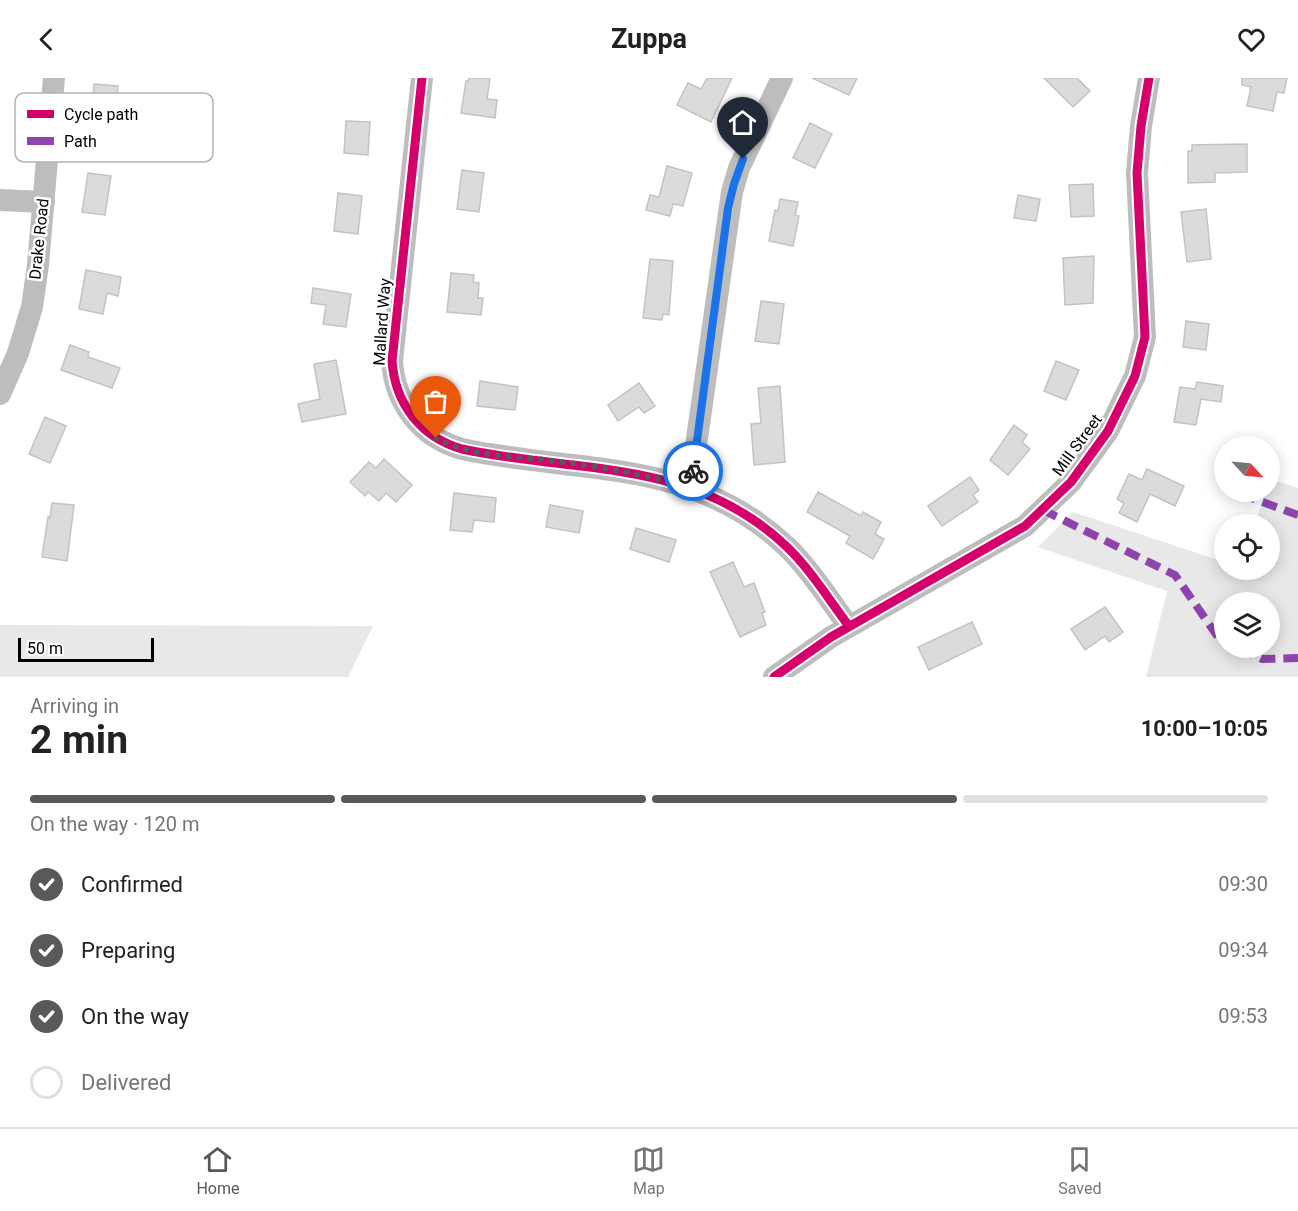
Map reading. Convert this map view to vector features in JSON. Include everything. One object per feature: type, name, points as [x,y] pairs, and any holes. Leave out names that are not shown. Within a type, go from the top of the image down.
[{"type":"street","name":"Drake Road","points":[[53,93],[54,78]]},
{"type":"street","name":"Mallard Way","points":[[423,78],[392,361],[396,388],[409,413],[436,438],[462,448],[641,474],[690,488],[736,509],[780,541],[800,561],[849,626]]},
{"type":"street","points":[[690,488],[732,192],[743,159],[782,78]]},
{"type":"street","name":"Mill Street","points":[[774,677],[808,651],[849,626],[1025,525],[1071,482],[1113,422],[1135,376],[1145,337],[1137,173],[1141,126],[1149,78]]},
{"type":"street","name":"Drake Road","points":[[0,394],[18,353],[32,307],[47,162]]},
{"type":"street","points":[[0,200],[44,202]]},
{"type":"shaded area","points":[[1280,482],[1298,488],[1298,677],[1146,677],[1167,591],[1038,547],[1073,512],[1214,559],[1214,580],[1280,580],[1280,514],[1258,514],[1262,502],[1280,502]]},
{"type":"shaded area","points":[[0,625],[373,626],[348,677],[0,677]]},
{"type":"building","points":[[469,78],[490,78],[487,99],[497,100],[495,118],[461,113],[466,81]]},
{"type":"building","points":[[707,78],[732,78],[711,122],[677,105],[688,83],[701,89]]},
{"type":"building","points":[[812,78],[857,78],[849,95]]},
{"type":"building","points":[[1044,78],[1077,78],[1090,91],[1073,107]]},
{"type":"building","points":[[1242,78],[1287,78],[1284,93],[1277,92],[1273,111],[1247,106],[1251,87],[1242,85]]},
{"type":"building","points":[[94,84],[118,86],[117,93],[93,93]]},
{"type":"building","points":[[346,121],[370,122],[368,155],[344,153]]},
{"type":"building","points":[[810,123],[832,134],[815,168],[793,158]]},
{"type":"building","points":[[1247,144],[1247,172],[1215,173],[1215,182],[1188,183],[1188,151],[1192,151],[1192,145]]},
{"type":"building","points":[[667,166],[692,173],[683,206],[673,204],[670,216],[646,210],[650,195],[659,197]]},
{"type":"building","points":[[462,170],[484,173],[479,212],[457,209]]},
{"type":"building","points":[[88,173],[111,176],[105,215],[82,212]]},
{"type":"building","points":[[1093,184],[1094,216],[1071,217],[1069,185]]},
{"type":"building","points":[[338,193],[362,196],[358,234],[334,231]]},
{"type":"building","points":[[1018,195],[1040,199],[1036,221],[1014,218]]},
{"type":"building","points":[[780,199],[798,202],[795,215],[799,216],[793,246],[769,241],[775,210],[778,211]]},
{"type":"building","points":[[1206,209],[1211,259],[1187,262],[1181,212]]},
{"type":"building","points":[[1094,256],[1093,303],[1065,305],[1063,258]]},
{"type":"building","points":[[650,259],[673,261],[669,315],[663,314],[662,320],[643,318]]},
{"type":"building","points":[[86,270],[121,277],[118,296],[107,293],[103,314],[79,309]]},
{"type":"building","points":[[451,273],[474,275],[473,282],[479,283],[478,298],[483,298],[481,315],[447,312]]},
{"type":"building","points":[[313,288],[351,294],[346,327],[323,324],[326,305],[311,303]]},
{"type":"building","points":[[761,301],[784,304],[779,344],[755,341]]},
{"type":"building","points":[[1186,321],[1209,324],[1206,350],[1183,347]]},
{"type":"building","points":[[70,345],[89,352],[88,357],[120,368],[112,388],[61,370]]},
{"type":"building","points":[[336,360],[346,414],[302,422],[298,404],[320,399],[314,364]]},
{"type":"building","points":[[1056,361],[1079,370],[1066,400],[1044,391]]},
{"type":"building","points":[[480,381],[518,387],[515,410],[477,406]]},
{"type":"building","points":[[1197,382],[1223,386],[1221,402],[1201,399],[1196,425],[1174,422],[1180,387],[1195,389]]},
{"type":"building","points":[[639,383],[655,406],[644,413],[639,407],[618,421],[608,405]]},
{"type":"building","points":[[780,386],[785,462],[754,465],[751,424],[761,423],[758,388]]},
{"type":"building","points":[[45,417],[66,426],[50,463],[29,454]]},
{"type":"building","points":[[1014,425],[1027,435],[1022,442],[1030,449],[1008,475],[990,460]]},
{"type":"building","points":[[384,459],[412,485],[396,502],[386,493],[379,501],[368,492],[365,496],[350,482],[369,462],[376,468]]},
{"type":"building","points":[[1147,469],[1184,486],[1175,506],[1150,494],[1137,522],[1119,513],[1124,503],[1117,499],[1129,474],[1142,480]]},
{"type":"building","points":[[970,477],[979,490],[973,495],[978,502],[942,526],[928,506]]},
{"type":"building","points":[[818,492],[861,516],[863,512],[881,522],[875,534],[884,539],[873,559],[846,543],[850,536],[807,512]]},
{"type":"building","points":[[454,493],[496,498],[494,522],[474,520],[472,532],[450,530]]},
{"type":"building","points":[[52,503],[74,505],[67,561],[42,557]]},
{"type":"building","points":[[550,505],[583,511],[579,533],[546,527]]},
{"type":"building","points":[[636,528],[676,540],[669,562],[630,549]]},
{"type":"building","points":[[733,562],[744,587],[754,583],[765,612],[762,613],[766,625],[740,637],[710,572]]},
{"type":"building","points":[[1105,607],[1123,632],[1109,642],[1105,636],[1085,650],[1071,629]]},
{"type":"building","points":[[972,622],[982,644],[929,670],[918,647]]},
{"type":"marked path","points":[[1263,502],[1298,515]]},
{"type":"marked path","points":[[1043,510],[1175,575],[1214,631]]},
{"type":"marked path","points":[[1260,658],[1298,658]]},
{"type":"cycle path","points":[[422,78],[392,361],[398,391],[412,416],[434,436],[462,449],[633,474],[673,483],[713,497],[751,518],[787,547],[812,575],[849,626]]},
{"type":"cycle path","points":[[774,677],[831,637],[1025,526],[1071,482],[1108,431],[1135,376],[1145,337],[1137,173],[1141,126],[1149,78]]},
{"type":"way so far","points":[[436,438],[471,451],[615,469],[662,479],[690,488],[693,471]]},
{"type":"route","points":[[693,471],[728,208],[743,159]]}]
